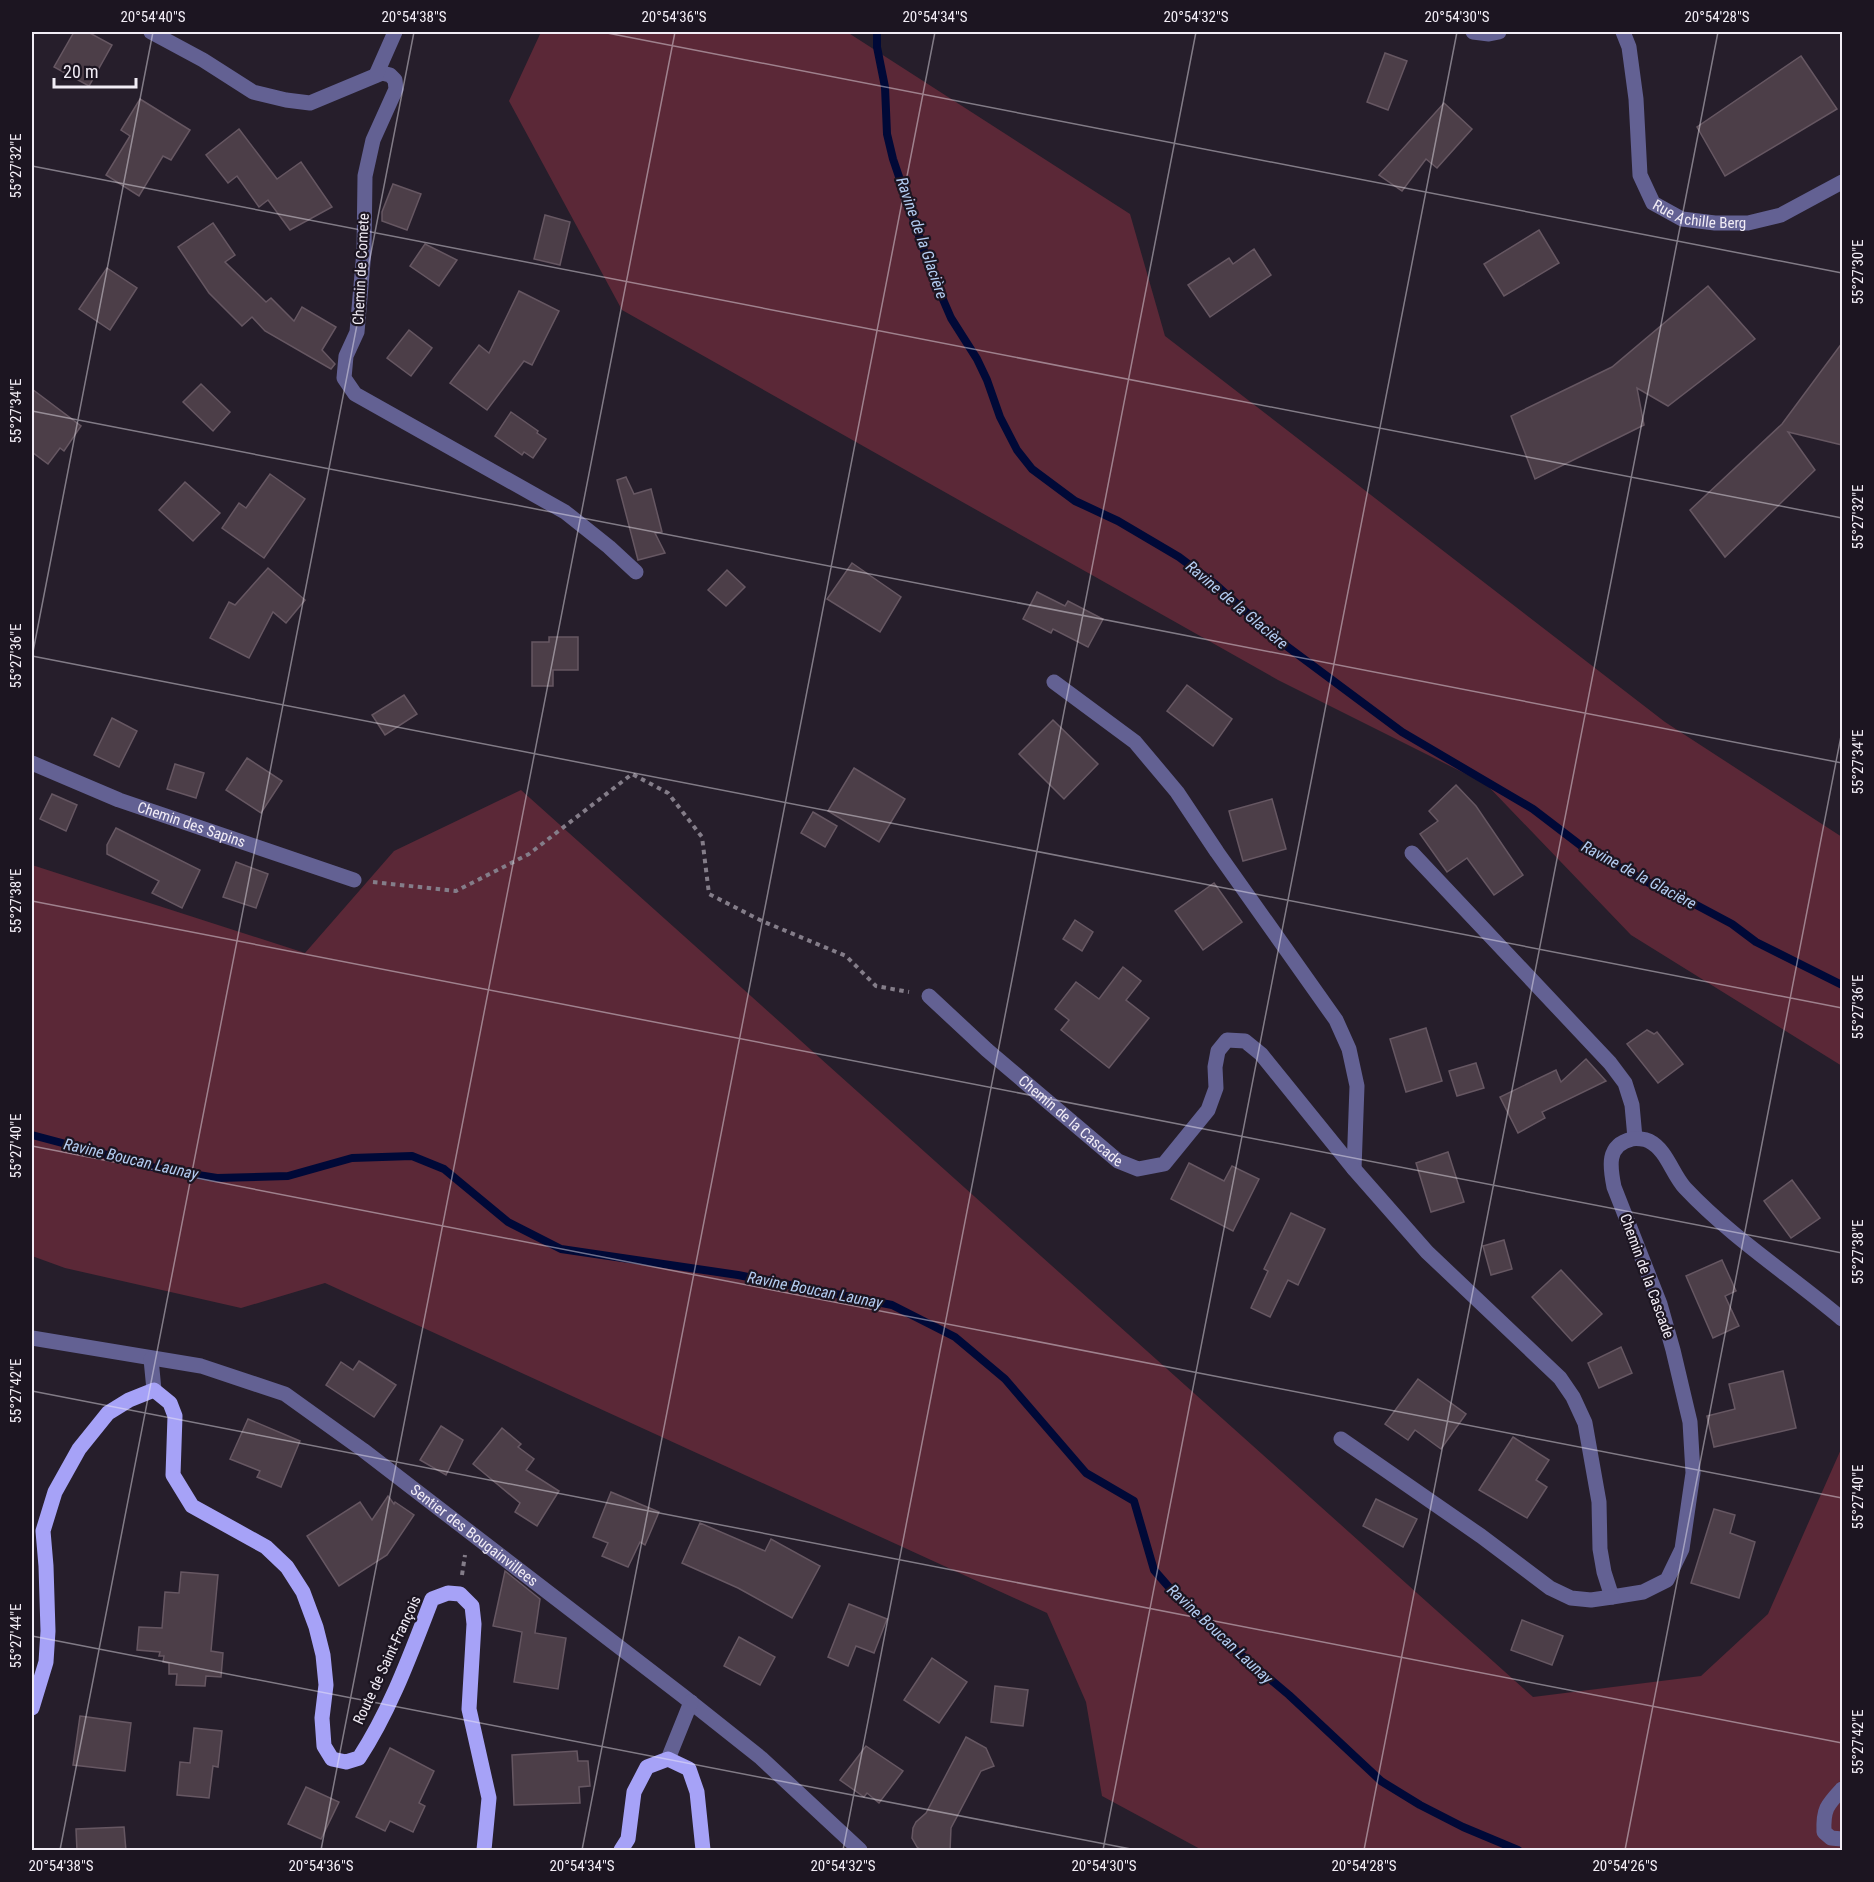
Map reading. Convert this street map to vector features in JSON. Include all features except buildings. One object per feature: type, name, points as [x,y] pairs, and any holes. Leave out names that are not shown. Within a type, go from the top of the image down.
[{"type":"main road","name":"Route de Saint-François","points":[[154,1390],[170,1403],[176,1416],[173,1475],[192,1506],[266,1547],[286,1567],[303,1592],[323,1655],[326,1685],[322,1718],[324,1746],[332,1759],[346,1762],[359,1758],[402,1677],[432,1599],[448,1593],[460,1594]]},
{"type":"main road","points":[[32,1708],[46,1662],[48,1631],[43,1531],[55,1492],[80,1449],[108,1413],[129,1400],[154,1390]]},
{"type":"main road","points":[[460,1594],[472,1606],[474,1624],[469,1709],[489,1798],[484,1851]]},
{"type":"main road","points":[[621,1851],[628,1839],[634,1792],[647,1767],[668,1759],[689,1769],[697,1792],[703,1851]]},
{"type":"street","points":[[151,32],[203,60],[253,92],[310,103],[376,75],[394,32]]},
{"type":"street","points":[[1473,32],[1490,34],[1499,32]]},
{"type":"street","name":"Rue Achille Berg","points":[[1623,32],[1629,47],[1636,99],[1640,175],[1653,202],[1682,219],[1715,223],[1748,223],[1781,215],[1842,182]]},
{"type":"street","name":"Chemin de Comete","points":[[376,75],[382,73],[390,75],[395,80],[396,89],[373,140],[365,176],[364,251],[357,332],[346,356],[344,378],[355,394],[565,512],[636,572]]},
{"type":"street","points":[[1054,682],[1136,742],[1177,792],[1336,1020],[1349,1049],[1357,1086],[1354,1169]]},
{"type":"street","name":"Chemin des Sapins","points":[[32,763],[119,800],[354,880]]},
{"type":"street","points":[[1412,853],[1610,1064],[1625,1083],[1632,1105],[1635,1138],[1649,1141],[1662,1153],[1678,1181],[1707,1211],[1842,1319]]},
{"type":"street","name":"Chemin de la Cascade","points":[[929,996],[987,1050],[1118,1161],[1138,1169],[1164,1164],[1208,1110],[1216,1088],[1215,1067],[1218,1051],[1227,1040],[1245,1041],[1261,1054],[1354,1169],[1427,1252],[1560,1378],[1573,1397],[1585,1423],[1593,1461],[1599,1502],[1600,1549],[1612,1597]]},
{"type":"street","name":"Chemin de la Cascade","points":[[1341,1438],[1481,1536],[1550,1588],[1571,1598],[1591,1600],[1643,1592],[1667,1580],[1682,1549],[1693,1473],[1690,1422],[1674,1350],[1660,1304],[1614,1187],[1610,1168],[1613,1152],[1622,1142],[1635,1138]]},
{"type":"street","name":"Sentier des Bougainvillees","points":[[32,1338],[201,1366],[285,1394],[363,1450],[691,1702],[760,1758],[860,1851]]},
{"type":"street","points":[[151,1359],[154,1390]]},
{"type":"street","points":[[668,1759],[691,1702]]},
{"type":"street","points":[[1842,1789],[1827,1804],[1823,1817],[1824,1832],[1831,1839],[1842,1839]]},
{"type":"path","points":[[354,880],[456,891],[529,854],[632,774],[668,793],[702,837],[709,894],[762,921],[846,956],[876,986],[929,996]]},
{"type":"path","points":[[460,1594],[469,1531]]},
{"type":"shaded area","points":[[541,32],[847,32],[1130,214],[1165,336],[1665,722],[1842,837],[1842,1066],[1631,935],[1486,784],[1278,680],[622,310],[509,101]]},
{"type":"shaded area","points":[[521,790],[1533,1697],[1701,1676],[1768,1614],[1842,1447],[1842,1850],[1202,1850],[1102,1796],[1086,1702],[1047,1613],[325,1283],[241,1308],[65,1268],[32,1256],[32,865],[305,953],[394,851]]},
{"type":"waterway","name":"Ravine de la Glacière","points":[[877,32],[877,47],[885,87],[887,134],[893,159],[932,274],[951,318],[977,359],[987,380],[1000,417],[1017,450],[1032,469],[1075,501],[1118,521],[1179,557],[1215,584],[1273,636],[1402,732],[1533,809],[1584,848],[1649,883],[1672,892],[1732,924],[1756,942],[1842,985]]},
{"type":"waterway","name":"Ravine Boucan Launay","points":[[32,1135],[160,1169],[217,1178],[288,1176],[352,1158],[412,1156],[444,1169],[508,1222],[561,1249],[738,1275],[892,1305],[955,1337],[1005,1379],[1086,1473],[1134,1501],[1154,1570],[1181,1601],[1289,1695],[1381,1781],[1420,1805],[1463,1827],[1518,1850]]}]
